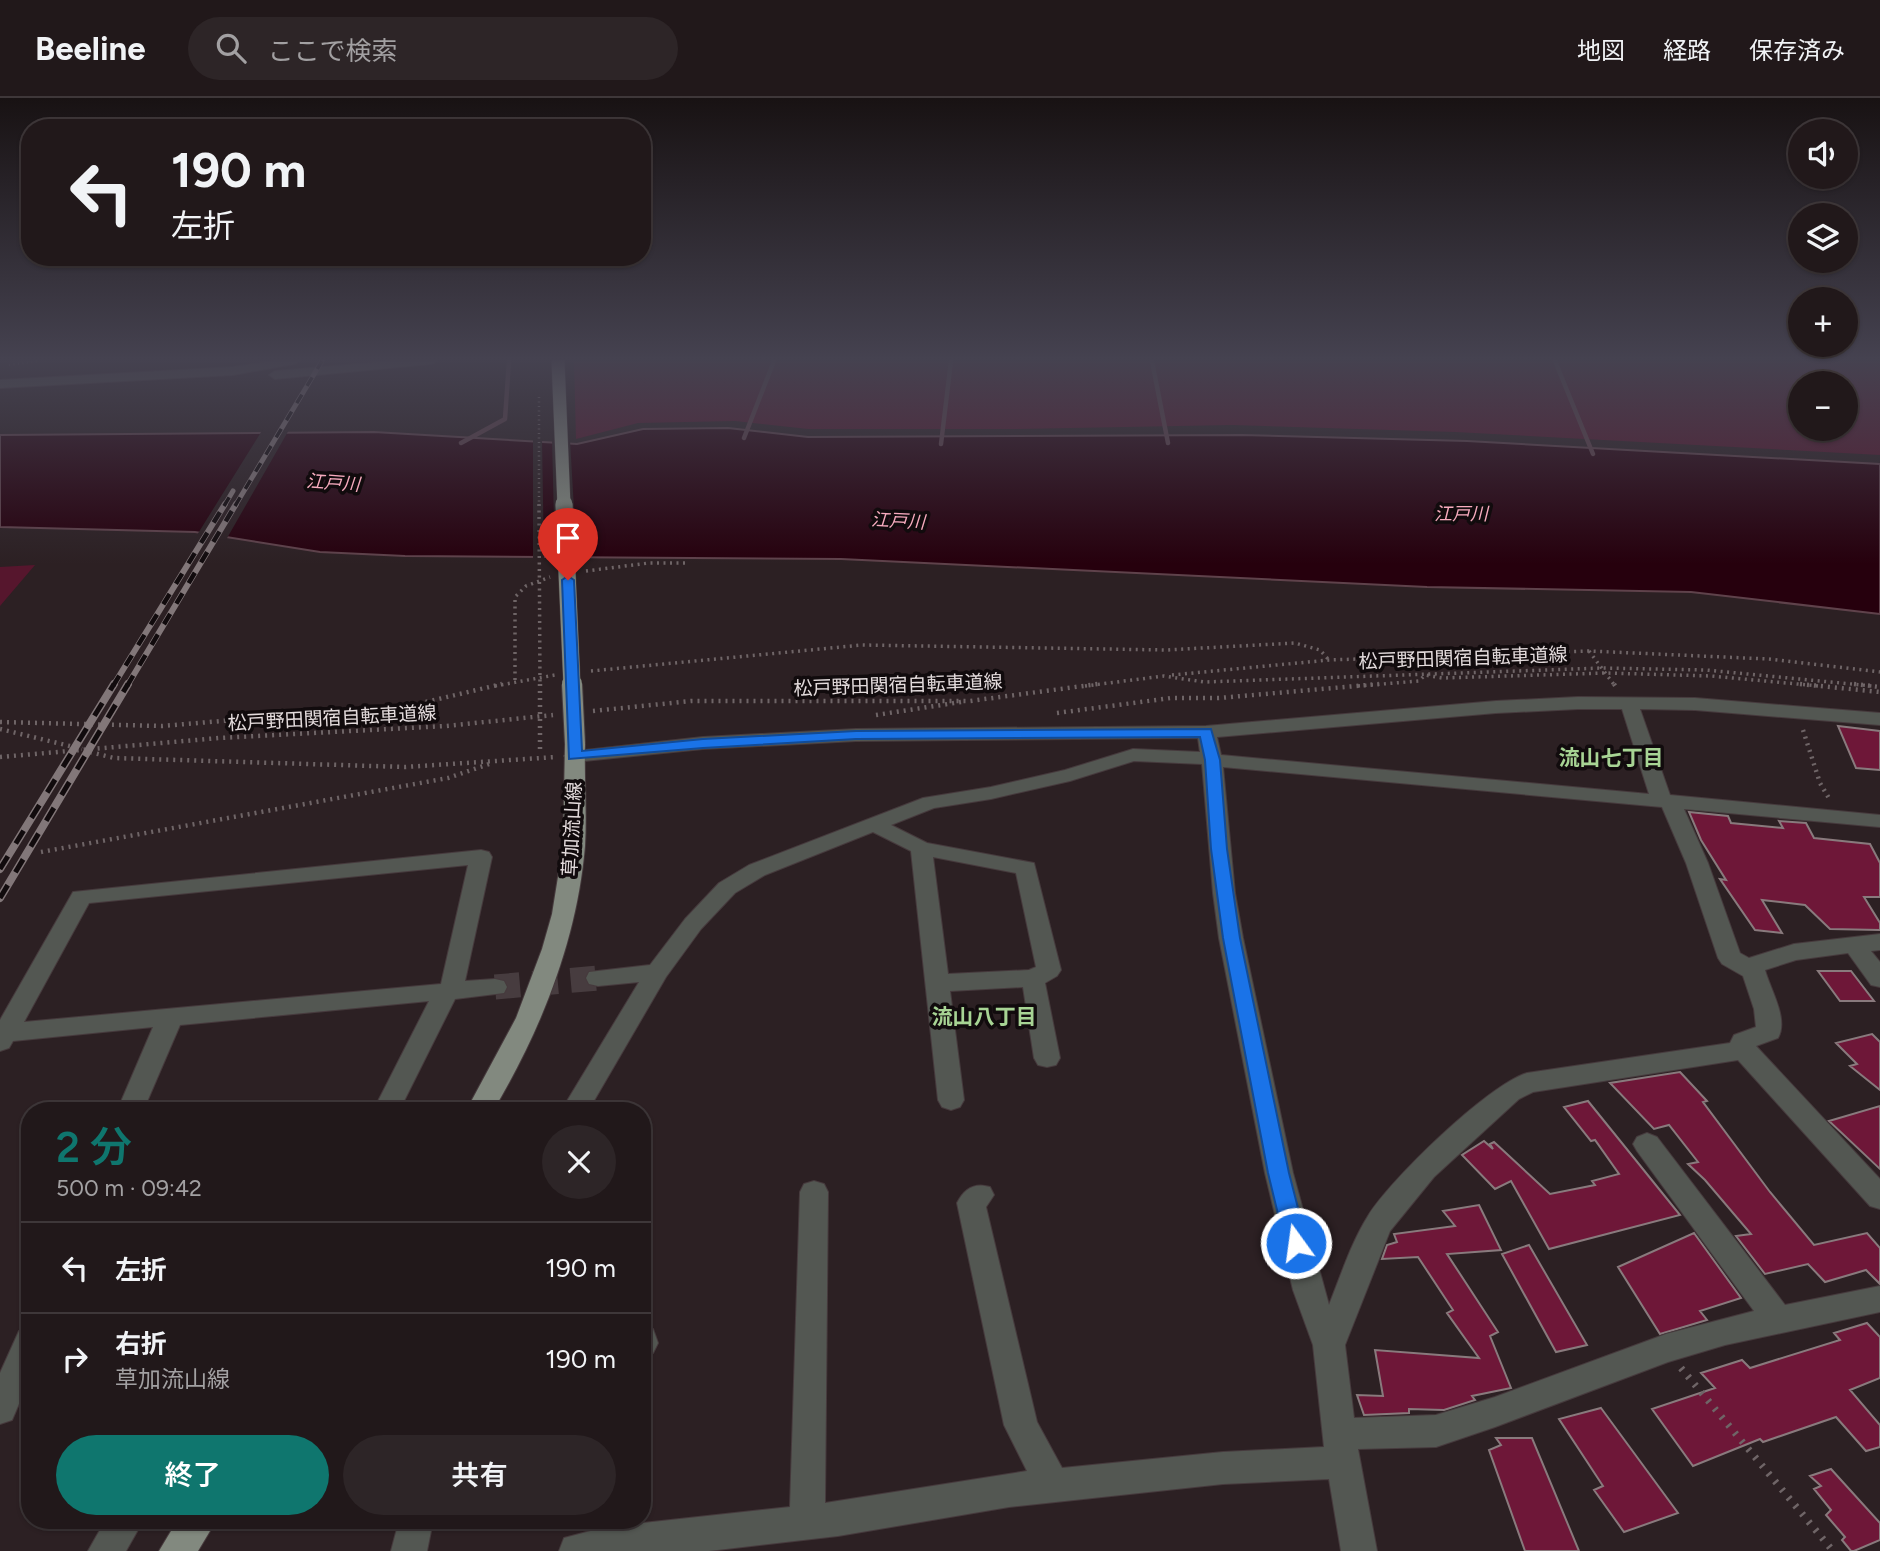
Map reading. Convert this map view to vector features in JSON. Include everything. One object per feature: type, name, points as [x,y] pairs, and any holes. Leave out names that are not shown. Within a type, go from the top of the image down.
[{"type":"main road","name":"草加流山線","points":[[485,1102],[536,999],[559,926],[575,845],[574,750],[561,429]]},
{"type":"main road","points":[[177,1551],[192,1529]]},
{"type":"street","points":[[1621,700],[1665,801],[1697,863],[1730,958],[1753,971]]},
{"type":"street","points":[[579,1102],[657,972],[693,924],[727,888],[757,870],[930,803],[991,793],[1070,775],[1133,755],[1210,750],[1496,707],[1621,700],[1880,719]]},
{"type":"street","points":[[574,750],[856,735],[1210,750],[1665,801],[1880,821]]},
{"type":"street","points":[[1210,750],[1224,894],[1252,1046],[1308,1290],[1329,1345],[1341,1448],[1359,1551]]},
{"type":"street","points":[[874,824],[921,848],[1026,868],[1049,970],[1030,978],[937,983]]},
{"type":"street","points":[[921,848],[951,1100]]},
{"type":"street","points":[[2,1035],[80,897],[481,856],[448,991],[391,1102]]},
{"type":"street","points":[[1880,979],[1868,944],[1794,952],[1755,965],[1753,971],[1766,1009],[1769,1032],[1743,1041],[1744,1050],[1880,1198]]},
{"type":"street","points":[[598,978],[657,972]]},
{"type":"street","points":[[1030,978],[1035,987],[1047,1058]]},
{"type":"street","points":[[2,1035],[172,1016],[495,987]]},
{"type":"street","points":[[134,1102],[172,1016]]},
{"type":"street","points":[[1329,1345],[1379,1223],[1424,1169],[1510,1092],[1527,1083],[1744,1050]]},
{"type":"street","points":[[1647,1144],[1777,1319]]},
{"type":"street","points":[[807,1523],[814,1192]]},
{"type":"street","points":[[980,1195],[971,1203],[994,1289],[1020,1425],[1053,1486]]},
{"type":"street","points":[[577,1551],[616,1532],[738,1542],[807,1523],[1009,1490],[1223,1468],[1436,1431],[1495,1412],[1666,1348],[1777,1319],[1880,1298]]},
{"type":"street","points":[[0,1409],[21,1361]]},
{"type":"street","points":[[106,1551],[120,1529]]},
{"type":"street","points":[[409,1551],[414,1529]]},
{"type":"path","points":[[538,429],[540,750]]},
{"type":"path","points":[[588,671],[862,645],[1166,650],[1295,643],[1320,650],[1329,660]]},
{"type":"path","points":[[1589,651],[1618,689],[1621,700]]},
{"type":"path","points":[[1164,676],[1329,660],[1589,651],[1768,659],[1880,672]]},
{"type":"path","name":"松戸野田関宿自転車道線","points":[[585,712],[716,700],[802,703],[842,700],[970,701],[1164,676],[1204,682],[1602,668],[1706,670],[1880,689]]},
{"type":"path","points":[[1171,698],[1219,698],[1419,681],[1425,675],[1442,678],[1606,673],[1711,676],[1880,689]]},
{"type":"path","points":[[0,722],[162,726],[399,706],[451,699],[522,678],[562,674]]},
{"type":"path","points":[[1798,712],[1820,783],[1842,818]]},
{"type":"path","name":"松戸野田関宿自転車道線","points":[[0,757],[219,737],[446,726],[559,715]]},
{"type":"path","points":[[0,729],[114,758],[405,767],[496,761],[574,750]]},
{"type":"path","points":[[41,852],[355,797],[448,778],[496,761]]},
{"type":"path","points":[[1666,1348],[1833,1551]]},
{"type":"shaded area","points":[[576,429],[615,429],[576,439]]},
{"type":"shaded area","points":[[806,429],[1028,429],[808,429]]},
{"type":"shaded area","points":[[1353,429],[1788,429],[1788,441],[1858,441],[1858,429],[1880,429],[1880,455]]},
{"type":"shaded area","points":[[35,565],[0,606],[0,567]]},
{"type":"water","name":"江戸川","points":[[643,429],[735,429],[808,437],[1242,435],[1467,441],[1880,464],[1880,614],[1691,592],[1427,587],[841,559],[405,556],[320,552],[195,532],[0,527],[0,435],[374,432],[577,444]]},
{"type":"pier","points":[[263,429],[290,429],[226,540],[197,535]]},
{"type":"pier","points":[[533,438],[542,439],[544,560],[533,560]]},
{"type":"pier","points":[[552,439],[570,440],[577,561],[555,561]]},
{"type":"building","points":[[1838,726],[1880,731],[1880,770],[1856,768]]},
{"type":"building","points":[[1689,812],[1728,816],[1731,823],[1783,828],[1779,821],[1806,823],[1814,838],[1870,844],[1880,863],[1880,897],[1864,897],[1880,923],[1880,930],[1830,929],[1805,905],[1762,900],[1782,933],[1755,930],[1720,879],[1726,880],[1701,840]]},
{"type":"building","points":[[1818,971],[1851,971],[1874,1001],[1840,1001]]},
{"type":"building","points":[[1872,1034],[1880,1042],[1880,1090],[1850,1066],[1857,1064],[1836,1043]]},
{"type":"building","points":[[1680,1072],[1707,1101],[1703,1102],[1770,1192],[1814,1245],[1867,1233],[1880,1248],[1880,1284],[1866,1270],[1825,1282],[1808,1264],[1765,1274],[1736,1236],[1751,1234],[1688,1164],[1698,1162],[1669,1125],[1654,1129],[1610,1083]]},
{"type":"building","points":[[1588,1101],[1680,1215],[1549,1249],[1511,1181],[1495,1189],[1462,1155],[1484,1141],[1493,1149],[1490,1144],[1494,1142],[1550,1194],[1595,1185],[1592,1181],[1619,1174],[1595,1140],[1591,1141],[1564,1107]]},
{"type":"building","points":[[1880,1106],[1880,1169],[1829,1121]]},
{"type":"building","points":[[1479,1205],[1501,1250],[1447,1254],[1498,1332],[1490,1336],[1511,1388],[1472,1396],[1475,1400],[1444,1410],[1409,1409],[1409,1413],[1364,1415],[1357,1395],[1383,1396],[1375,1350],[1479,1358],[1447,1313],[1453,1310],[1418,1257],[1382,1259],[1387,1245],[1397,1242],[1394,1234],[1455,1226],[1443,1211]]},
{"type":"building","points":[[1694,1233],[1741,1298],[1700,1311],[1707,1320],[1660,1334],[1618,1267]]},
{"type":"building","points":[[1529,1245],[1587,1345],[1556,1352],[1502,1254]]},
{"type":"building","points":[[1867,1323],[1880,1337],[1880,1378],[1850,1390],[1880,1425],[1880,1447],[1866,1451],[1836,1417],[1763,1442],[1760,1439],[1693,1466],[1652,1409],[1715,1388],[1701,1373],[1742,1360],[1750,1368],[1840,1340],[1834,1333]]},
{"type":"building","points":[[1601,1408],[1678,1513],[1624,1532],[1594,1490],[1603,1486],[1559,1419]]},
{"type":"building","points":[[1496,1438],[1532,1438],[1579,1551],[1525,1551],[1489,1450],[1501,1445]]},
{"type":"building","points":[[1831,1469],[1880,1523],[1880,1540],[1851,1551],[1842,1540],[1845,1537],[1826,1515],[1831,1510],[1814,1489],[1821,1486],[1810,1476]]},
{"type":"waterway","points":[[461,443],[487,429]]},
{"type":"waterway","points":[[744,438],[748,429]]},
{"type":"waterway","points":[[941,444],[943,429]]},
{"type":"waterway","points":[[1165,429],[1168,443]]},
{"type":"waterway","points":[[1583,429],[1593,454]]},
{"type":"tunnel","points":[[495,987],[598,978]]},
{"type":"railway","points":[[235,506],[281,429]]},
{"type":"railway","points":[[224,506],[233,491]]},
{"type":"railway","points":[[113,686],[225,504]]},
{"type":"railway","points":[[127,686],[236,504]]},
{"type":"railway","points":[[0,869],[114,684]]},
{"type":"railway","points":[[0,898],[128,684]]},
{"type":"district","name":"流山七丁目","points":[[1611,757]]},
{"type":"district","name":"流山八丁目","points":[[984,1016]]},
{"type":"route","points":[[568,580],[574,756],[703,743],[856,735],[1206,732],[1212,760],[1219,849],[1231,938],[1296,1243]]}]
